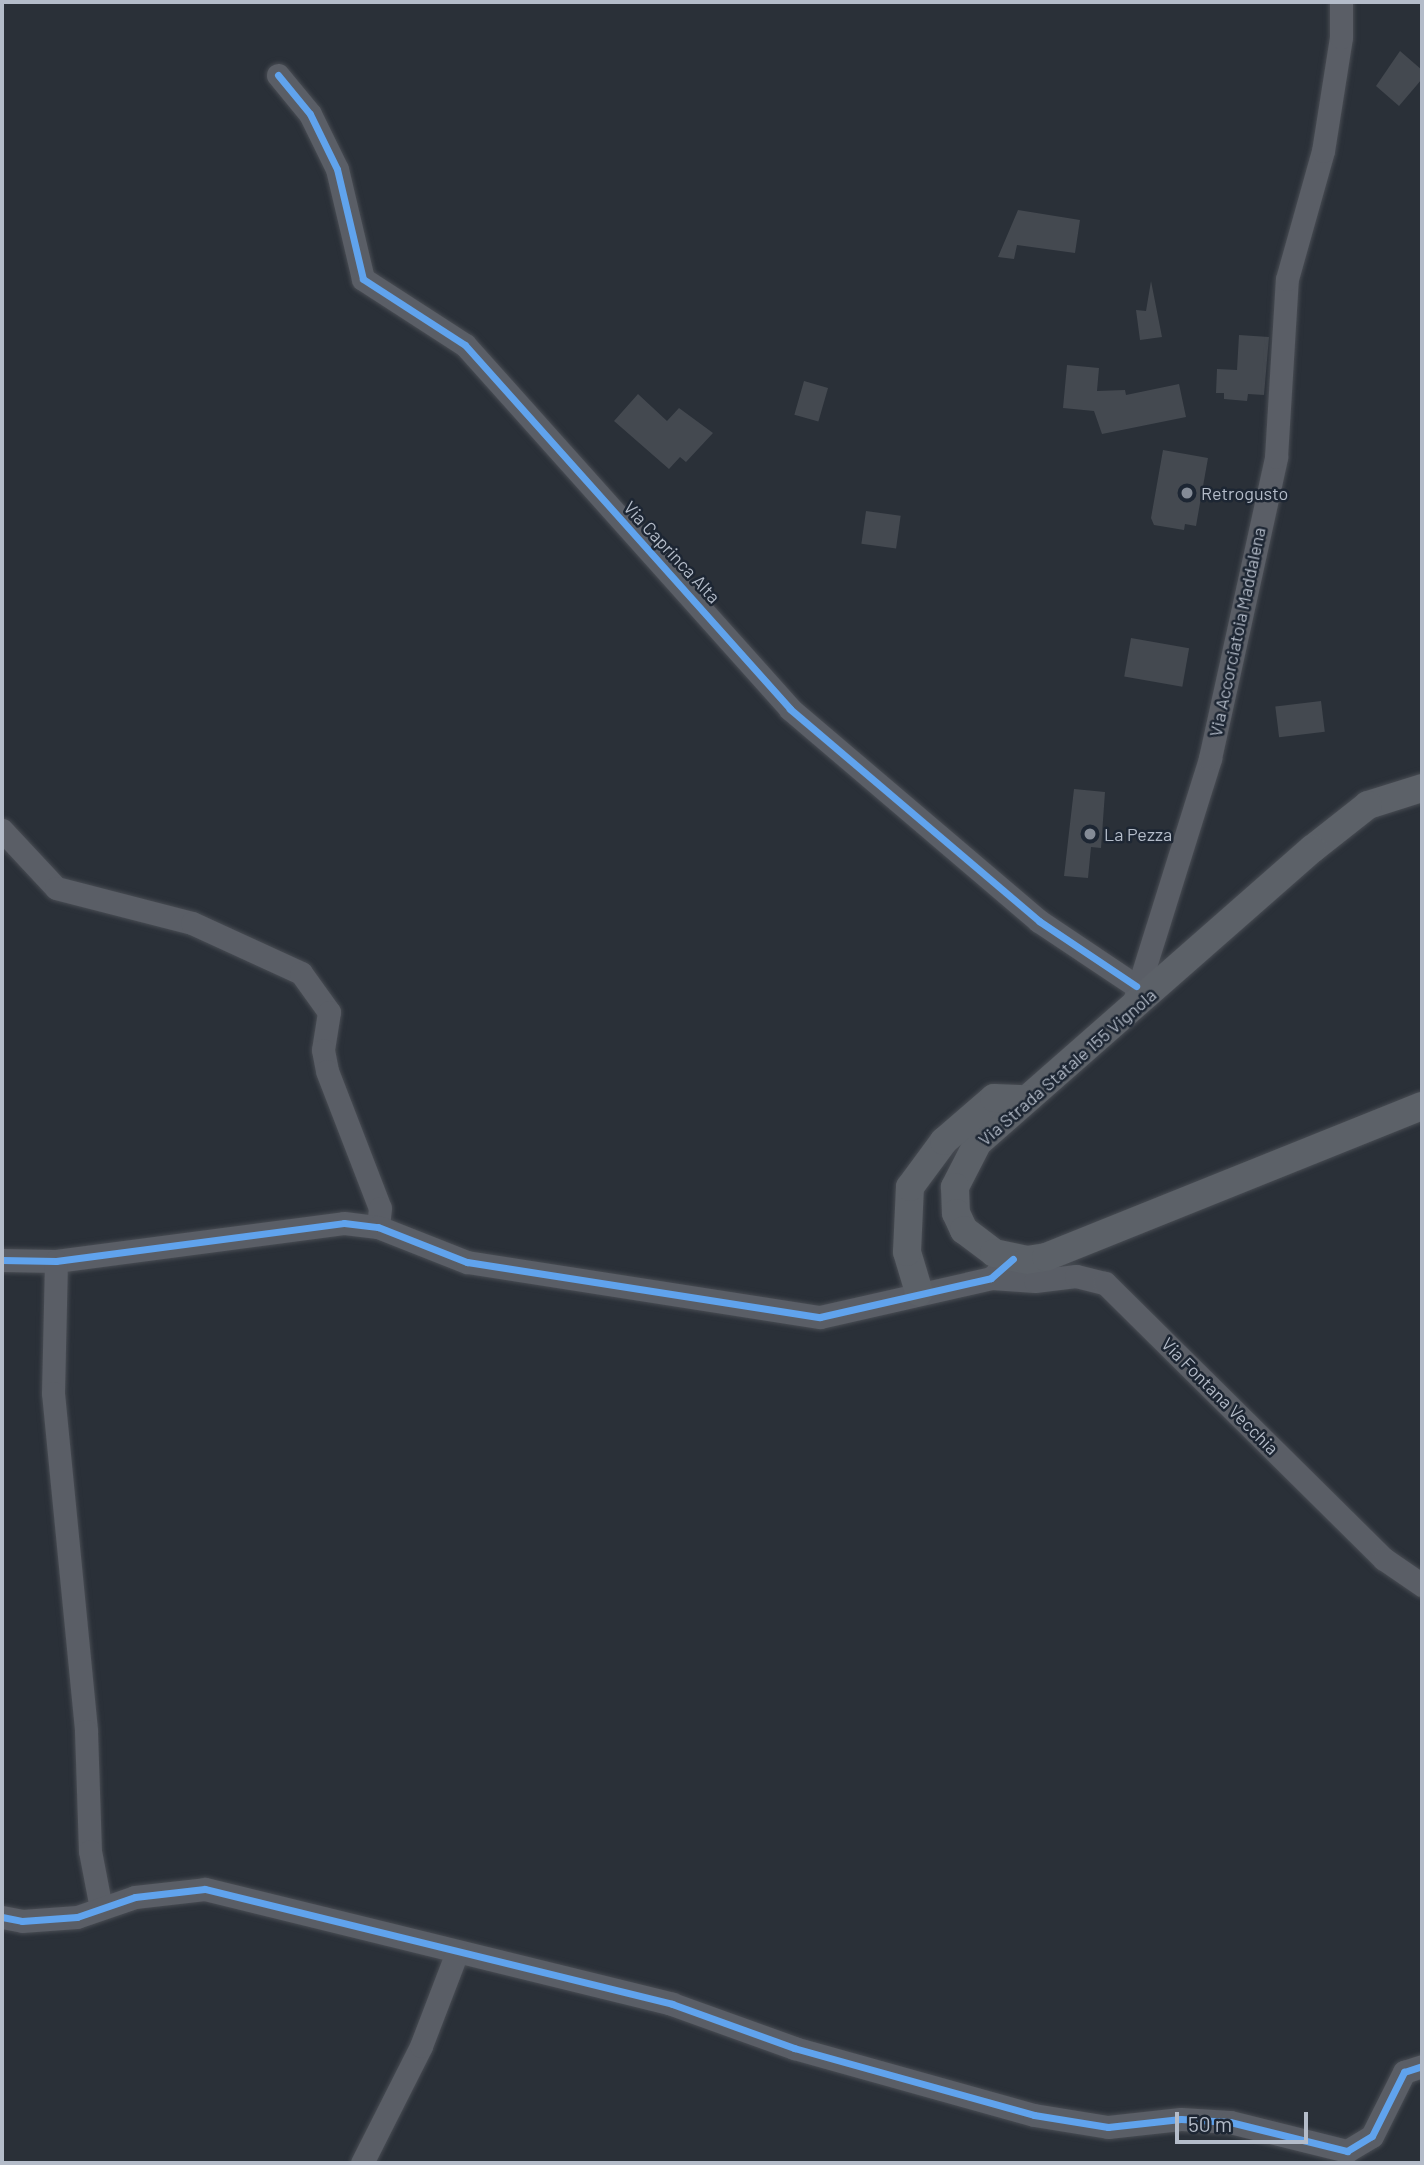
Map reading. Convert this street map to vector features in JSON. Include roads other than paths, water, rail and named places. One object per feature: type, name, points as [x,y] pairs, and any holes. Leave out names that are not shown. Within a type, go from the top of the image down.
[{"type":"main road","name":"Via Strada Statale 155 Vignola","points":[[1422,788],[1368,806],[1135,997],[978,1142],[956,1187],[964,1230],[994,1254],[1013,1259],[1046,1257],[1422,1106]]},
{"type":"main road","points":[[919,1292],[907,1252],[910,1187],[944,1141],[994,1098],[1026,1099]]},
{"type":"street","name":"Via Accorciatoia Maddalena","points":[[1135,997],[1210,758],[1276,457],[1287,279],[1323,151],[1341,37],[1340,2]]},
{"type":"street","name":"Via Caprinca Alta","points":[[278,75],[310,114],[337,169],[363,279],[465,345],[790,709],[1039,921],[1135,997]]},
{"type":"street","points":[[2,830],[56,888],[192,923],[301,973],[329,1012],[323,1049],[327,1071],[380,1208],[378,1227]]},
{"type":"street","points":[[2,1259],[56,1261],[314,1225],[378,1227],[467,1262],[786,1316],[820,1317],[919,1292],[991,1278],[1013,1259]]},
{"type":"street","points":[[56,1261],[54,1393],[82,1676],[90,1851],[100,1908]]},
{"type":"street","name":"Via Fontana Vecchia","points":[[991,1278],[1035,1281],[1076,1276],[1105,1283],[1384,1559],[1422,1584]]},
{"type":"street","points":[[2,1917],[22,1922],[77,1917],[135,1897],[205,1889],[672,2004],[794,2048],[1034,2115],[1108,2127],[1181,2119],[1230,2122],[1347,2151],[1372,2136],[1404,2072],[1422,2066]]},
{"type":"street","points":[[362,2163],[421,2046],[457,1952]]},
{"type":"place","name":"Retrogusto","points":[[1187,493]]},
{"type":"place","name":"La Pezza","points":[[1090,834]]}]
